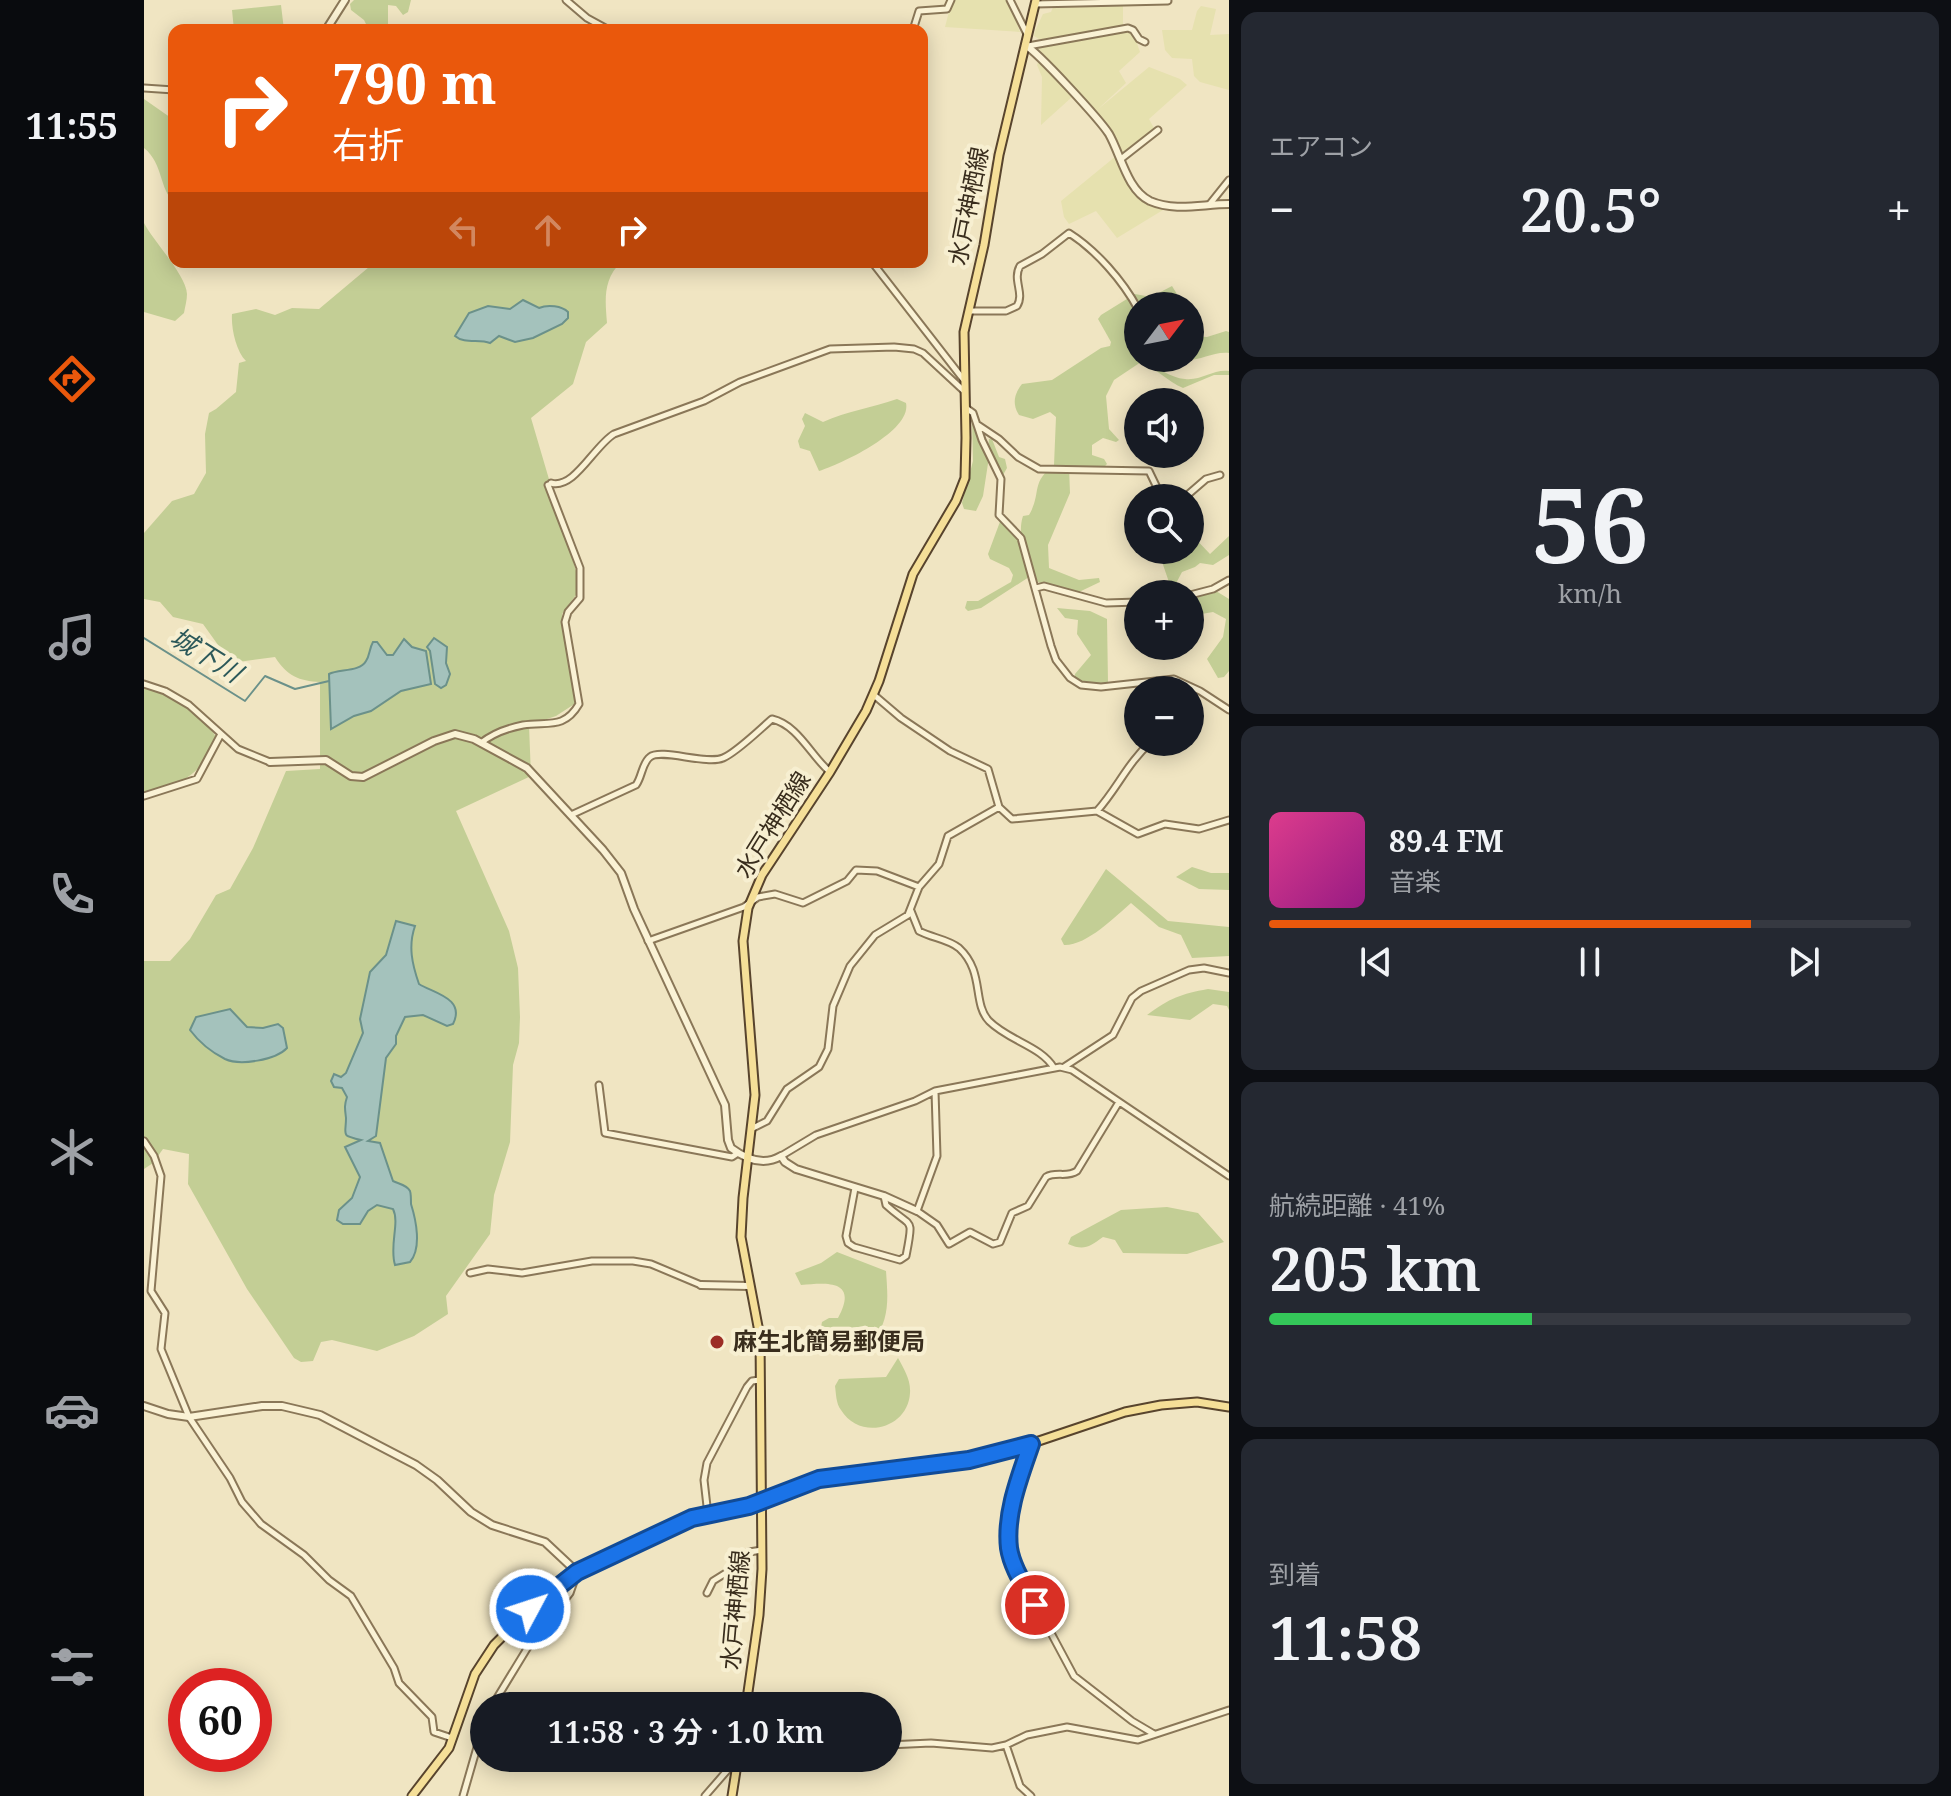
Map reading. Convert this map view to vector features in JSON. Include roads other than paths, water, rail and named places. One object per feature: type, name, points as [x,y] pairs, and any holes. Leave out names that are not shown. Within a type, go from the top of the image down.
[{"type":"main road","name":"水戸神栖線","points":[[748,1692],[759,1615],[762,1550],[759,1327],[743,1253],[741,1228],[755,1078],[743,941],[749,903],[762,875],[830,772],[874,695],[913,574],[956,501],[965,478],[963,339],[1005,130],[1028,35],[1040,2]]},
{"type":"main road","points":[[412,1796],[444,1755],[475,1674],[494,1645],[530,1609],[577,1572],[679,1522],[762,1501],[819,1479],[969,1460],[1031,1444],[1125,1412],[1197,1402],[1229,1407]]},
{"type":"main road","points":[[732,1796],[736,1772]]},
{"type":"street","points":[[330,24],[345,0]]},
{"type":"street","points":[[566,0],[599,24]]},
{"type":"street","points":[[915,24],[919,11],[947,9],[951,0]]},
{"type":"street","points":[[1010,0],[1028,35]]},
{"type":"street","points":[[1040,2],[1168,1]]},
{"type":"street","points":[[1027,45],[1128,28],[1140,41],[1145,42]]},
{"type":"street","points":[[1027,45],[1103,126],[1135,187],[1149,200],[1180,208],[1229,204]]},
{"type":"street","points":[[144,88],[168,90]]},
{"type":"street","points":[[1121,159],[1158,130]]},
{"type":"street","points":[[1209,205],[1229,180]]},
{"type":"street","points":[[968,311],[1006,311],[1017,306],[1020,300],[1016,276],[1020,266],[1069,233],[1094,254],[1127,292]]},
{"type":"street","points":[[877,268],[963,379]]},
{"type":"street","points":[[481,743],[489,736],[517,727],[557,724],[576,710],[579,704],[565,622],[568,612],[580,598],[580,568],[550,484],[565,484],[572,479],[602,442],[614,434],[704,401],[740,382],[830,349],[914,349],[934,362],[964,391]]},
{"type":"street","points":[[965,408],[973,413],[1001,479],[999,515],[1021,538],[1056,660],[1075,681],[1088,687],[1124,684]]},
{"type":"street","points":[[977,424],[1018,457],[1039,469],[1149,471],[1155,484]]},
{"type":"street","points":[[1200,484],[1220,475]]},
{"type":"street","points":[[1204,591],[1229,580]]},
{"type":"street","points":[[1036,588],[1044,586],[1106,603],[1124,602]]},
{"type":"street","points":[[144,684],[165,691],[189,705],[245,753],[270,762],[326,760],[357,778],[450,735],[462,735],[527,768],[618,868],[648,941],[725,1105],[729,1143],[738,1153],[765,1162],[816,1135],[915,1101],[935,1091],[1063,1068],[1072,1070],[1229,1176]]},
{"type":"street","points":[[874,695],[901,718],[950,751],[988,769],[999,807],[1012,819],[1097,811],[1136,834],[1165,824],[1199,829],[1229,820]]},
{"type":"street","points":[[1204,696],[1229,710]]},
{"type":"street","points":[[571,815],[636,785],[647,759],[654,755],[665,753],[689,759],[721,759],[772,719],[794,733],[830,772]]},
{"type":"street","points":[[144,796],[197,779],[221,734]]},
{"type":"street","points":[[1097,811],[1136,756]]},
{"type":"street","points":[[751,1129],[767,1121],[787,1089],[819,1067],[828,1049],[833,1006],[850,966],[875,935],[905,918],[911,911],[919,887],[936,870],[948,836],[999,807]]},
{"type":"street","points":[[648,941],[758,897],[775,894],[803,903],[847,881],[856,870],[877,871],[919,887]]},
{"type":"street","points":[[911,911],[919,931],[954,945],[971,961],[989,1021],[1017,1043],[1041,1053],[1054,1068]]},
{"type":"street","points":[[1063,1068],[1113,1035],[1132,998],[1141,991],[1189,970],[1204,968],[1229,973]]},
{"type":"street","points":[[599,1085],[605,1133],[732,1157],[738,1153]]},
{"type":"street","points":[[917,1211],[937,1156],[935,1091]]},
{"type":"street","points":[[781,1156],[796,1169],[884,1196],[917,1211],[937,1225],[949,1244],[973,1232],[987,1242],[997,1244],[1003,1239],[1012,1213],[1028,1206],[1046,1177],[1050,1174],[1071,1175],[1077,1171],[1119,1102]]},
{"type":"street","points":[[144,1141],[154,1156],[161,1176],[151,1291],[165,1313],[161,1349],[189,1417],[230,1478],[242,1502],[261,1524],[304,1555],[329,1580],[351,1596],[394,1668],[399,1683],[432,1717],[434,1732],[452,1738]]},
{"type":"street","points":[[855,1188],[846,1236],[848,1243],[900,1260],[906,1256],[911,1228],[905,1218],[886,1205],[884,1196]]},
{"type":"street","points":[[470,1273],[488,1269],[522,1273],[592,1261],[633,1261],[651,1264],[701,1285],[749,1286]]},
{"type":"street","points":[[708,1515],[704,1480],[707,1463],[747,1387],[752,1381],[761,1380]]},
{"type":"street","points":[[144,1406],[189,1417],[262,1406],[291,1408],[320,1415],[416,1465],[492,1525],[545,1542],[577,1572],[570,1593],[528,1647],[501,1692]]},
{"type":"street","points":[[1031,1444],[1012,1506],[1009,1548],[1013,1562],[1074,1676],[1155,1735]]},
{"type":"street","points":[[707,1593],[713,1581],[749,1552],[762,1550]]},
{"type":"street","points":[[902,1744],[931,1743],[983,1749],[1067,1727],[1138,1740],[1229,1710]]},
{"type":"street","points":[[1006,1745],[1020,1786],[1031,1796]]},
{"type":"street","points":[[463,1796],[470,1772]]},
{"type":"street","points":[[705,1796],[726,1772]]},
{"type":"water","points":[[523,300],[539,308],[562,308],[568,312],[568,318],[533,338],[515,342],[499,336],[490,343],[455,336],[469,313],[488,306],[510,309]]},
{"type":"water","points":[[434,638],[447,647],[446,663],[450,674],[446,685],[441,688],[435,684],[427,647]]},
{"type":"water","points":[[404,639],[412,647],[426,651],[431,684],[401,691],[371,711],[354,716],[331,729],[329,674],[363,665],[373,642],[377,642],[387,655],[393,655]]},
{"type":"water","points":[[396,921],[415,926],[412,955],[419,984],[452,1002],[456,1015],[453,1024],[447,1026],[423,1015],[405,1017],[396,1036],[396,1044],[386,1058],[376,1136],[368,1141],[380,1143],[393,1181],[410,1191],[417,1234],[416,1249],[410,1262],[395,1265],[393,1209],[377,1205],[368,1211],[360,1224],[343,1224],[337,1220],[339,1210],[352,1198],[360,1177],[345,1147],[361,1140],[346,1134],[347,1097],[342,1088],[334,1087],[331,1081],[334,1074],[341,1077],[346,1073],[363,1033],[360,1019],[370,972],[386,955]]},
{"type":"water","points":[[230,1009],[247,1027],[263,1028],[278,1024],[283,1028],[287,1048],[267,1059],[232,1061],[210,1050],[190,1030],[196,1017]]},
{"type":"waterway","name":"城下川","points":[[144,638],[245,701],[265,676],[295,689],[329,681]]},
{"type":"place","name":"麻生北簡易郵便局","points":[[717,1342]]}]
